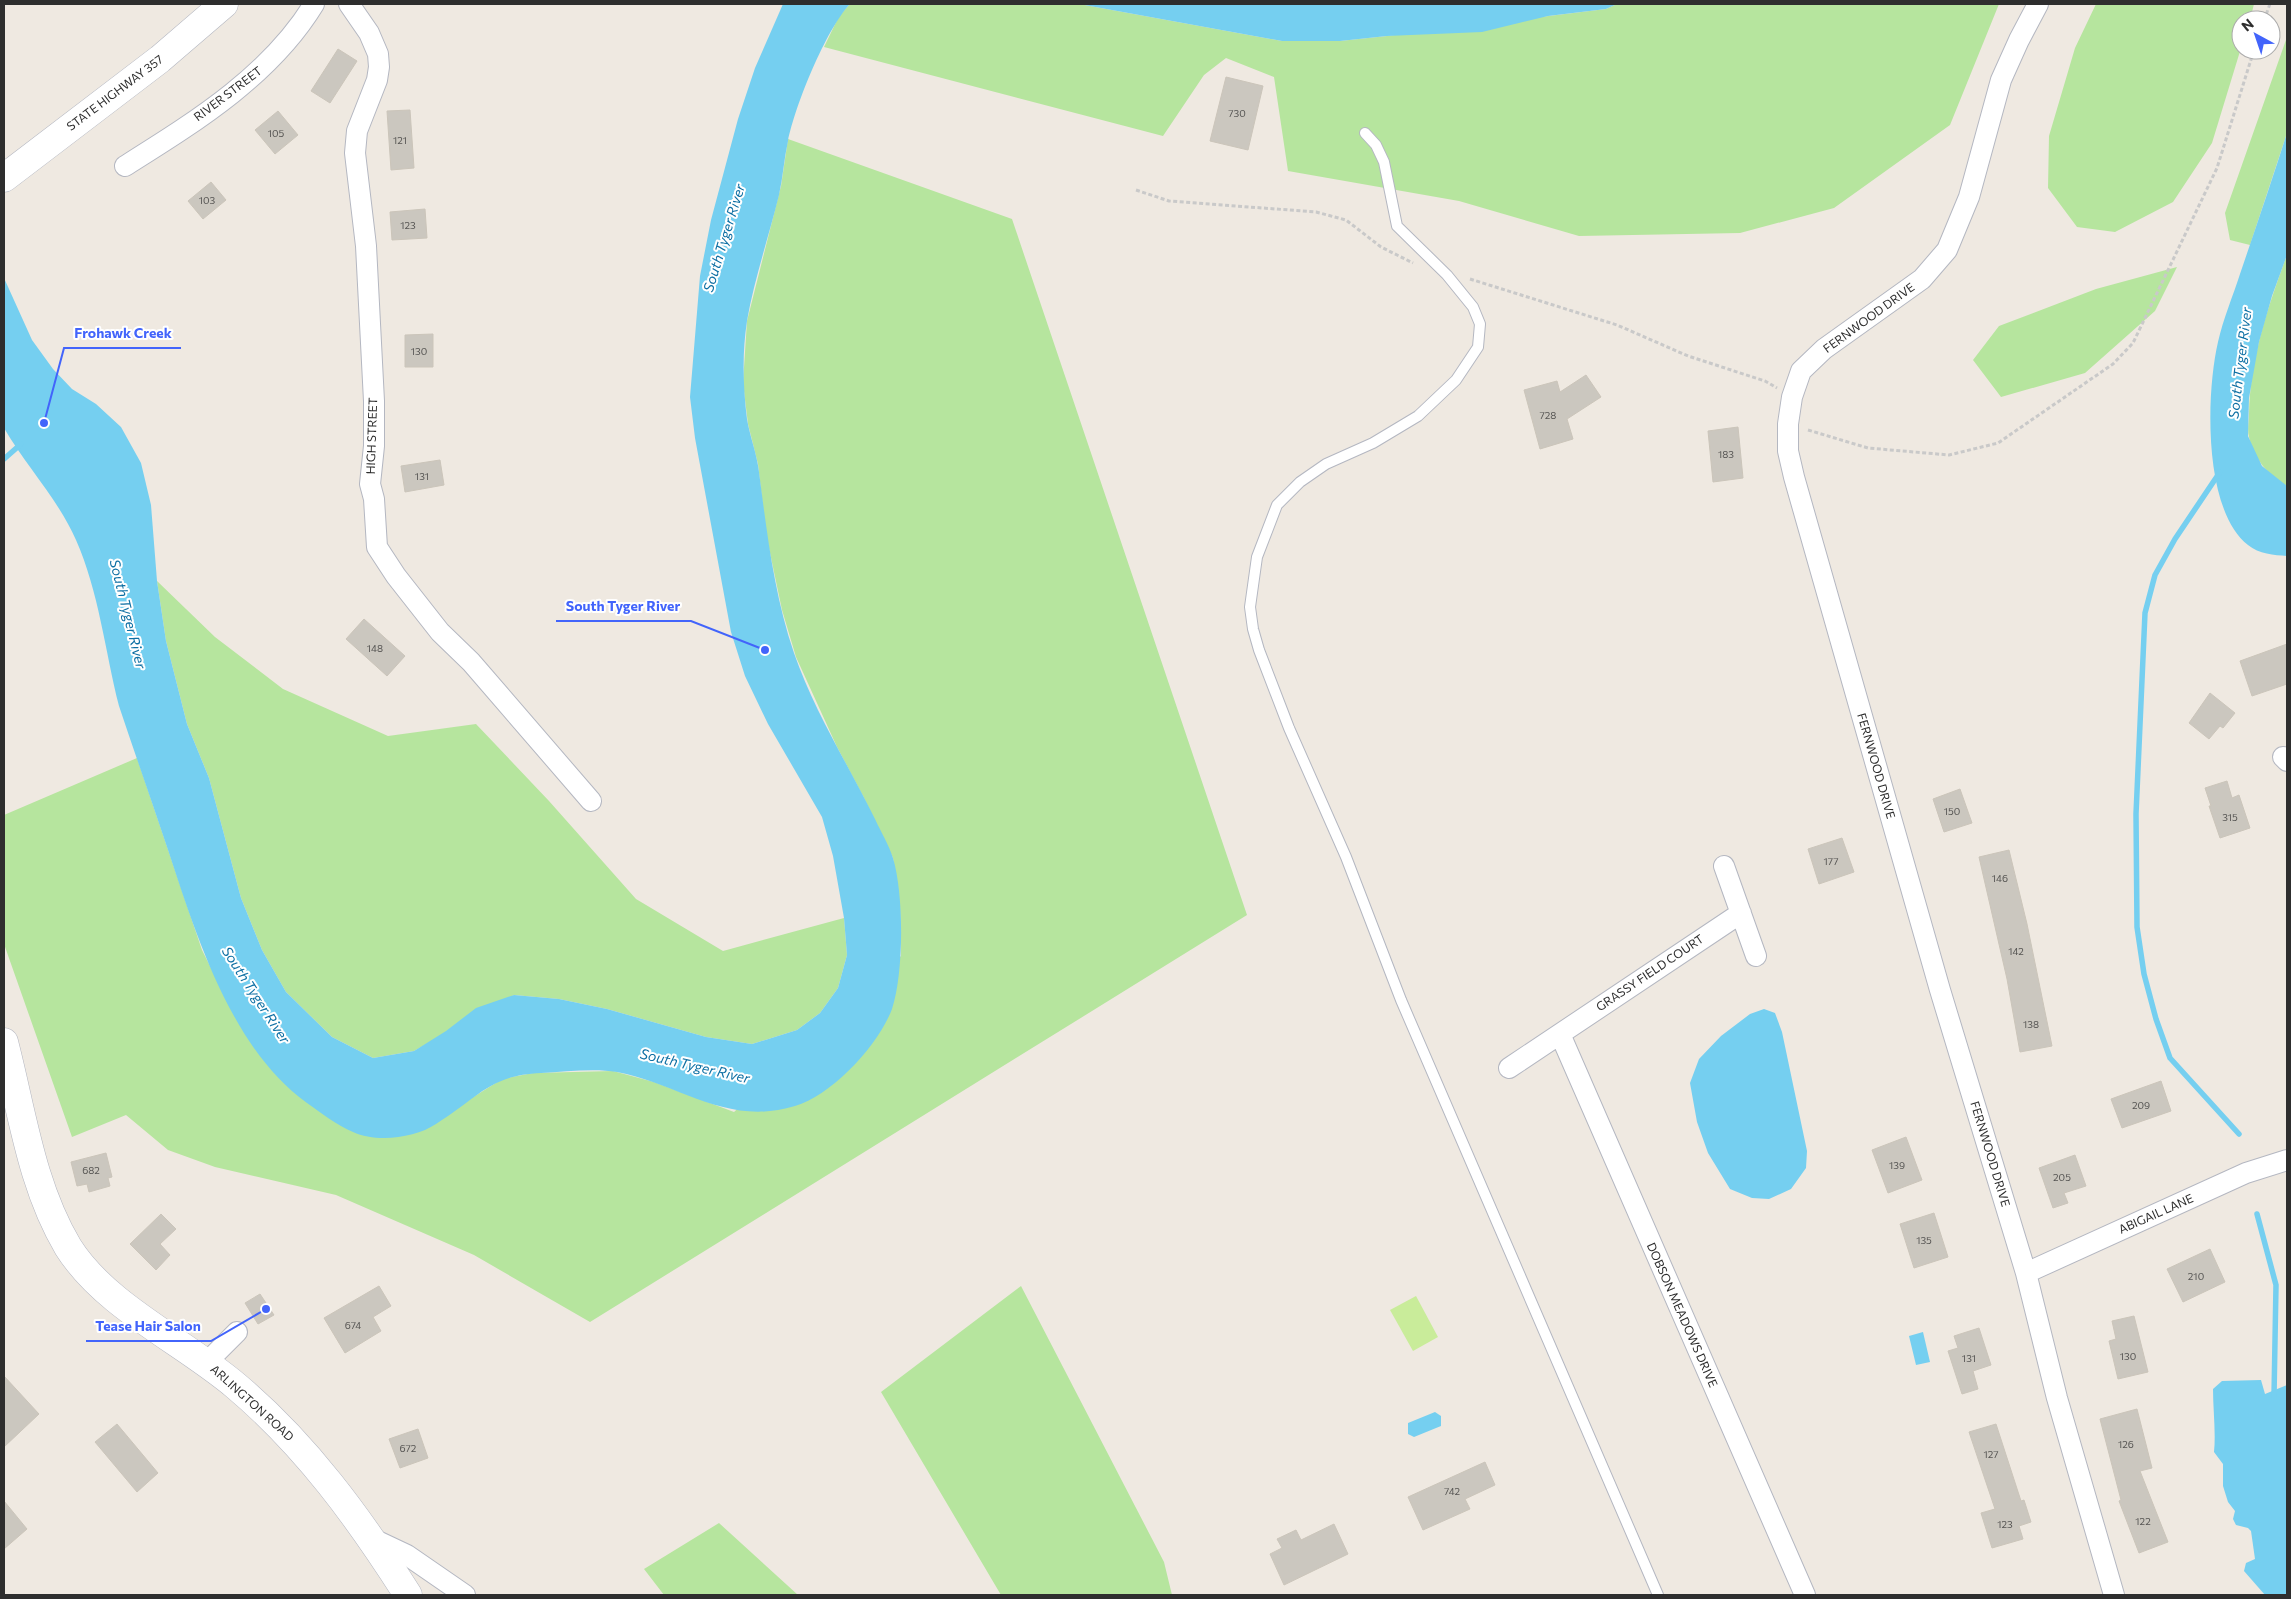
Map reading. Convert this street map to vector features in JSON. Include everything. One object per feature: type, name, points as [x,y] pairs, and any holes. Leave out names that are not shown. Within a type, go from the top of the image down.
[{"type":"main road","name":"STATE HIGHWAY 357","points":[[4,178],[160,60],[224,4]]},
{"type":"main road","name":"ARLINGTON ROAD","points":[[4,1042],[38,1178],[49,1210],[69,1248],[99,1285],[206,1362],[236,1386],[286,1432],[314,1464],[370,1537],[408,1595]]},
{"type":"street","name":"RIVER STREET","points":[[125,166],[250,79],[276,54],[314,4]]},
{"type":"street","name":"HIGH STREET","points":[[349,4],[369,33],[378,54],[379,67],[357,131],[355,153],[366,246],[374,401],[374,446],[370,484],[374,499],[377,547],[396,576],[440,632],[472,662],[591,801]]},
{"type":"street","name":"FERNWOOD DRIVE","points":[[2038,4],[2019,40],[2002,80],[1970,197],[1947,250],[1922,278],[1824,349],[1801,371],[1792,397],[1788,424],[1788,450],[1794,477],[1940,990],[2026,1273],[2057,1398],[2114,1595]]},
{"type":"street","points":[[1724,866],[1756,956]]},
{"type":"street","name":"GRASSY FIELD COURT","points":[[1509,1068],[1741,912]]},
{"type":"street","name":"DOBSON MEADOWS DRIVE","points":[[1560,1034],[1805,1595]]},
{"type":"street","name":"ABIGAIL LANE","points":[[2026,1273],[2246,1173],[2287,1160]]},
{"type":"street","points":[[206,1362],[237,1332]]},
{"type":"street","points":[[370,1537],[407,1555],[465,1595]]},
{"type":"lane","points":[[1365,133],[1376,145],[1384,162],[1398,226],[1447,275],[1473,307],[1480,324],[1478,347],[1456,380],[1418,416],[1373,444],[1326,464],[1300,482],[1278,504],[1257,557],[1250,608],[1253,629],[1289,728],[1346,858],[1401,1000],[1658,1595]]},
{"type":"path","points":[[1788,424],[1868,448],[1949,455],[1998,443],[2113,364],[2133,343],[2217,168],[2251,60]]},
{"type":"green space","points":[[850,4],[1079,4],[1282,41],[1340,41],[1606,9],[1617,4],[1999,4],[1950,125],[1834,208],[1740,233],[1579,236],[1459,201],[1288,171],[1274,77],[1226,58],[1204,75],[1163,136],[824,47],[839,16]]},
{"type":"green space","points":[[2096,4],[2254,4],[2252,10],[2231,10],[2231,60],[2237,60],[2212,143],[2173,202],[2115,232],[2077,227],[2048,188],[2049,136],[2075,48]]},
{"type":"green space","points":[[2287,37],[2287,133],[2250,245],[2230,240],[2225,213],[2279,60],[2281,60],[2281,54]]},
{"type":"green space","points":[[788,139],[1012,219],[1247,915],[590,1322],[474,1255],[336,1195],[215,1167],[168,1150],[126,1115],[72,1137],[4,944],[4,815],[137,758],[202,950],[236,1018],[467,1101],[502,1079],[533,1073],[613,1071],[654,1082],[734,1112],[901,956],[900,906],[893,858],[837,747],[796,657],[782,610],[766,534],[758,464],[748,424],[743,383],[747,321],[781,186]]},
{"type":"green space","points":[[2287,255],[2287,486],[2268,472],[2258,459],[2251,444],[2248,428],[2250,393],[2256,353],[2273,294]]},
{"type":"green space","points":[[2177,267],[2155,311],[2085,373],[2001,397],[1973,360],[1999,326],[2096,289]]},
{"type":"green space","points":[[157,581],[215,637],[283,689],[388,736],[476,724],[549,801],[636,899],[723,951],[844,918],[847,955],[838,988],[820,1013],[797,1030],[752,1044],[706,1037],[607,1009],[559,999],[514,995],[414,1051],[373,1058],[332,1037],[286,992],[262,950],[241,898],[209,778],[187,724],[166,641]]},
{"type":"green space","points":[[1021,1286],[1164,1562],[1172,1595],[1001,1595],[881,1392]]},
{"type":"green space","points":[[1416,1296],[1438,1337],[1413,1351],[1390,1310]]},
{"type":"green space","points":[[719,1523],[798,1595],[664,1595],[644,1569]]},
{"type":"water","points":[[783,4],[850,4],[831,31],[822,49],[804,89],[792,126],[779,195],[750,305],[745,333],[744,382],[748,426],[758,465],[776,586],[794,653],[821,717],[887,843],[897,874],[901,934],[899,975],[892,1009],[876,1038],[852,1067],[824,1091],[795,1106],[770,1111],[747,1111],[725,1108],[662,1085],[617,1072],[598,1070],[569,1071],[508,1078],[484,1090],[450,1115],[418,1133],[384,1138],[353,1132],[307,1103],[280,1080],[257,1052],[237,1021],[204,953],[119,706],[96,601],[84,560],[69,525],[4,428],[4,278],[32,340],[53,369],[72,389],[96,404],[121,427],[141,463],[151,505],[157,581],[166,641],[187,724],[209,778],[241,898],[262,950],[286,992],[332,1037],[373,1058],[414,1051],[446,1031],[476,1008],[514,995],[559,999],[607,1009],[706,1037],[752,1044],[797,1030],[820,1013],[838,988],[847,955],[844,918],[833,856],[822,817],[768,724],[745,676],[731,632],[695,438],[690,397],[700,276],[711,220],[738,119],[755,68]]},
{"type":"water","points":[[1079,4],[1617,4],[1606,9],[1548,16],[1482,32],[1387,36],[1340,41],[1282,41]]},
{"type":"water","points":[[2287,133],[2287,255],[2272,296],[2259,342],[2249,398],[2248,436],[2262,466],[2287,486],[2287,556],[2267,554],[2252,548],[2233,528],[2223,506],[2216,479],[2210,419],[2214,364],[2220,333]]},
{"type":"water","points":[[1764,1009],[1775,1013],[1782,1032],[1807,1151],[1806,1168],[1791,1189],[1769,1199],[1752,1198],[1730,1189],[1708,1153],[1697,1122],[1690,1083],[1699,1059],[1721,1036],[1750,1014]]},
{"type":"water","points":[[1923,1332],[1930,1362],[1916,1365],[1909,1336]]},
{"type":"water","points":[[2261,1380],[2265,1394],[2287,1385],[2287,1595],[2265,1595],[2244,1571],[2246,1563],[2255,1559],[2251,1531],[2248,1528],[2236,1525],[2233,1519],[2235,1511],[2228,1502],[2223,1486],[2223,1464],[2214,1452],[2213,1389],[2222,1381]]},
{"type":"water","points":[[1435,1412],[1441,1416],[1441,1426],[1414,1437],[1408,1434],[1408,1423]]},
{"type":"building","points":[[338,49],[357,61],[330,103],[311,91]]},
{"type":"building","points":[[1226,77],[1263,86],[1248,150],[1210,141]]},
{"type":"building","points":[[410,110],[414,168],[391,170],[387,111]]},
{"type":"building","points":[[278,111],[298,135],[275,154],[255,130]]},
{"type":"building","points":[[211,182],[226,200],[203,219],[188,201]]},
{"type":"building","points":[[425,209],[427,238],[392,240],[390,212]]},
{"type":"building","points":[[433,334],[433,367],[405,367],[405,335]]},
{"type":"building","points":[[1586,375],[1601,397],[1567,419],[1573,439],[1540,449],[1524,390],[1557,381],[1560,392]]},
{"type":"building","points":[[1738,427],[1743,478],[1713,482],[1708,431]]},
{"type":"building","points":[[440,460],[444,485],[405,492],[401,466]]},
{"type":"building","points":[[364,619],[405,656],[387,676],[346,639]]},
{"type":"building","points":[[2287,644],[2287,684],[2252,696],[2240,661]]},
{"type":"building","points":[[2210,693],[2235,713],[2223,728],[2220,726],[2209,739],[2189,723]]},
{"type":"building","points":[[2227,781],[2232,798],[2239,795],[2250,828],[2220,838],[2205,788]]},
{"type":"building","points":[[1960,789],[1972,823],[1944,832],[1933,799]]},
{"type":"building","points":[[1842,838],[1854,872],[1819,884],[1808,849]]},
{"type":"building","points":[[2009,850],[2027,924],[2052,1046],[2020,1052],[2007,979],[1979,857]]},
{"type":"building","points":[[2161,1081],[2171,1111],[2122,1128],[2111,1099]]},
{"type":"building","points":[[1906,1137],[1922,1180],[1888,1193],[1872,1150]]},
{"type":"building","points":[[106,1153],[112,1177],[108,1178],[110,1186],[89,1192],[87,1184],[77,1186],[71,1162]]},
{"type":"building","points":[[2075,1155],[2086,1186],[2064,1193],[2068,1203],[2053,1208],[2039,1168]]},
{"type":"building","points":[[1934,1213],[1948,1257],[1914,1268],[1900,1224]]},
{"type":"building","points":[[161,1214],[176,1229],[160,1244],[170,1255],[156,1270],[130,1244]]},
{"type":"building","points":[[2210,1249],[2225,1282],[2183,1302],[2167,1269]]},
{"type":"building","points":[[379,1286],[391,1306],[373,1317],[381,1331],[345,1353],[324,1318]]},
{"type":"building","points":[[260,1294],[274,1315],[258,1324],[245,1303]]},
{"type":"building","points":[[2134,1316],[2148,1372],[2118,1379],[2109,1341],[2116,1339],[2112,1321]]},
{"type":"building","points":[[1979,1328],[1991,1365],[1973,1371],[1978,1389],[1962,1394],[1948,1351],[1958,1348],[1954,1336]]},
{"type":"building","points":[[4,1376],[39,1414],[4,1447]]},
{"type":"building","points":[[2137,1409],[2152,1468],[2140,1471],[2168,1542],[2139,1553],[2119,1501],[2121,1500],[2100,1419]]},
{"type":"building","points":[[117,1424],[158,1473],[137,1492],[95,1442]]},
{"type":"building","points":[[1996,1424],[2021,1501],[2024,1500],[2031,1522],[2019,1526],[2023,1539],[1992,1548],[1981,1513],[1995,1509],[1969,1432]]},
{"type":"building","points":[[418,1429],[428,1458],[400,1468],[389,1439]]},
{"type":"building","points":[[1485,1462],[1495,1485],[1465,1499],[1470,1509],[1423,1530],[1408,1497]]},
{"type":"building","points":[[4,1501],[27,1529],[4,1549]]},
{"type":"building","points":[[1334,1524],[1348,1554],[1284,1585],[1270,1554],[1282,1548],[1277,1539],[1296,1530],[1301,1540]]},
{"type":"waterway","points":[[4,459],[21,444]]},
{"type":"waterway","points":[[2220,472],[2175,539],[2155,575],[2145,613],[2136,814],[2137,927],[2144,974],[2156,1019],[2170,1058],[2239,1134]]},
{"type":"waterway","points":[[2257,1214],[2276,1285],[2274,1396]]},
{"type":"place","name":"Frohawk Creek","points":[[44,423]]},
{"type":"place","name":"South Tyger River","points":[[765,650]]},
{"type":"place","name":"Tease Hair Salon","points":[[266,1309]]}]
